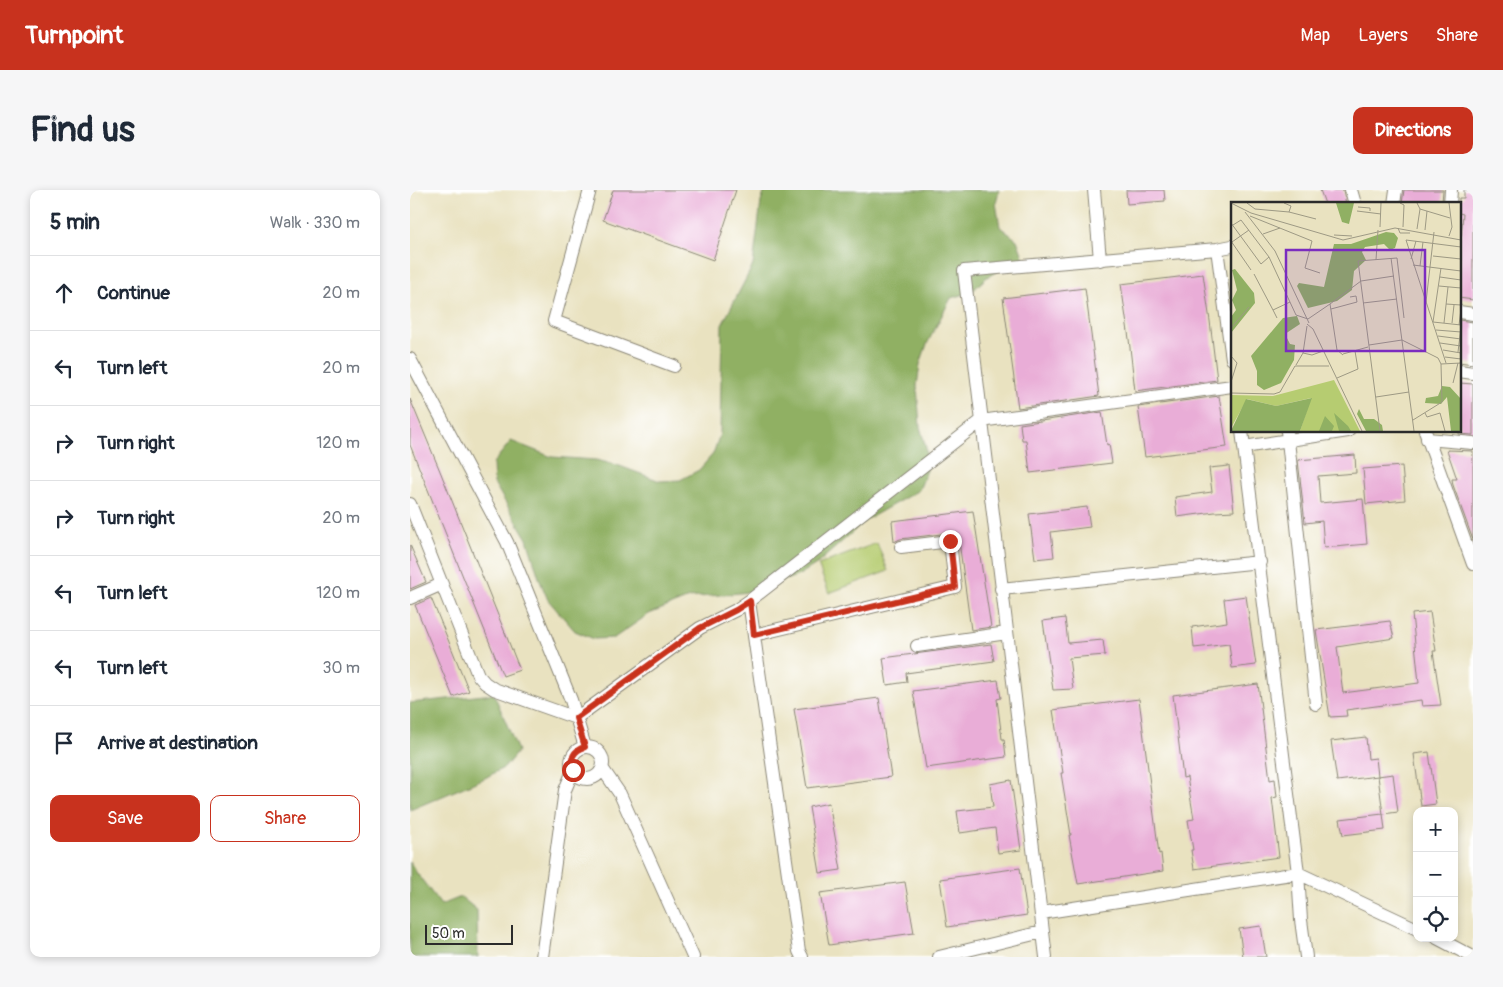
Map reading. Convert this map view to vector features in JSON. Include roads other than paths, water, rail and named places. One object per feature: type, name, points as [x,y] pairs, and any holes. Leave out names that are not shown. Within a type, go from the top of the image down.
[{"type":"street","points":[[590,190],[554,321],[674,366]]},
{"type":"street","points":[[1094,190],[1100,260]]},
{"type":"street","points":[[1046,957],[964,271],[1100,260],[1231,246]]},
{"type":"street","points":[[1217,249],[1231,352]]},
{"type":"street","points":[[1460,312],[1473,314]]},
{"type":"street","points":[[410,359],[507,542],[571,700],[585,747]]},
{"type":"street","points":[[1460,371],[1473,373]]},
{"type":"street","points":[[576,718],[700,628],[750,601],[981,421],[1231,386]]},
{"type":"street","points":[[1242,432],[1298,873],[1306,957]]},
{"type":"street","points":[[1244,447],[1287,436],[1336,432]]},
{"type":"street","points":[[1473,443],[1426,435],[1473,564]]},
{"type":"street","points":[[1287,436],[1316,704]]},
{"type":"street","points":[[410,504],[478,675],[494,689],[576,718]]},
{"type":"street","points":[[754,635],[955,587],[950,541],[900,547]]},
{"type":"street","points":[[1001,589],[1260,562]]},
{"type":"street","points":[[410,598],[442,584]]},
{"type":"street","points":[[750,601],[799,951],[802,957]]},
{"type":"street","points":[[917,646],[1006,633]]},
{"type":"street","points":[[602,768],[596,776],[586,779],[576,775],[571,766],[573,756],[580,748],[585,747],[599,753],[602,758],[602,768],[620,794],[693,957]]},
{"type":"street","points":[[542,957],[565,790],[573,770]]},
{"type":"street","points":[[1040,913],[1298,873],[1413,927]]},
{"type":"street","points":[[939,957],[1042,932]]},
{"type":"street","points":[[1445,942],[1473,957]]}]
